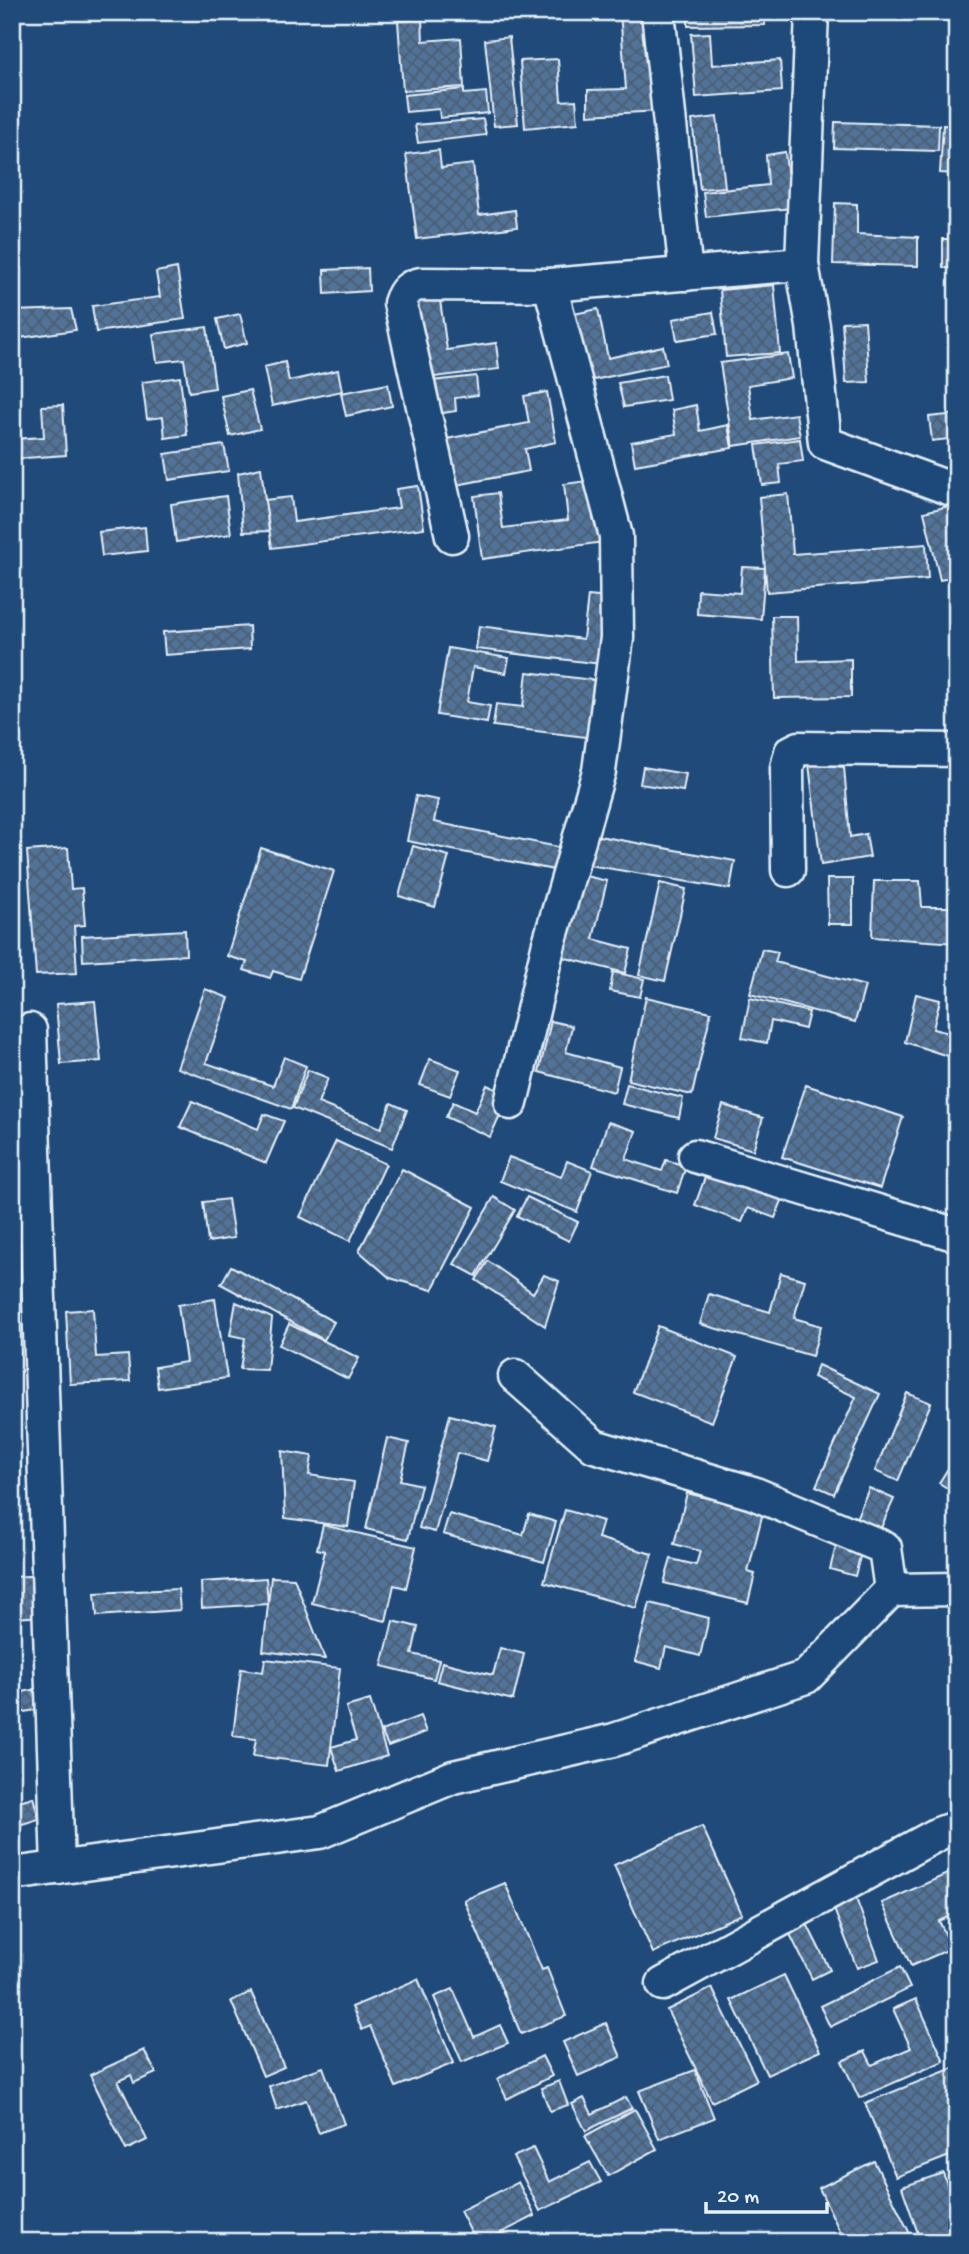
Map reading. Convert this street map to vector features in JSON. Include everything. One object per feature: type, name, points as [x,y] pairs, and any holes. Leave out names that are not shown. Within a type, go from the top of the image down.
[{"type":"street","points":[[658,12],[686,274]]},
{"type":"street","points":[[812,12],[802,264],[813,326],[825,443],[957,491]]},
{"type":"street","points":[[452,536],[400,303],[410,286],[550,285],[802,264]]},
{"type":"street","points":[[511,1103],[548,947],[599,771],[617,638],[616,536],[550,285]]},
{"type":"street","points":[[788,870],[787,768],[791,752],[799,748],[957,750]]},
{"type":"street","points":[[30,1030],[58,1868]]},
{"type":"street","points":[[695,1156],[957,1235]]},
{"type":"street","points":[[515,1376],[594,1446],[753,1493],[885,1548],[891,1590]]},
{"type":"street","points":[[12,1874],[320,1832],[453,1777],[614,1740],[806,1677],[891,1590],[957,1589]]},
{"type":"street","points":[[663,1984],[938,1834],[957,1827]]},
{"type":"building","points":[[620,12],[651,12],[660,111],[588,115],[588,90],[626,89]]},
{"type":"building","points":[[688,12],[765,12],[765,25],[688,26]]},
{"type":"building","points":[[422,19],[423,41],[461,38],[464,87],[403,91],[398,21]]},
{"type":"building","points":[[710,33],[712,65],[780,60],[782,91],[696,97],[691,34]]},
{"type":"building","points":[[509,37],[518,124],[494,126],[485,40]]},
{"type":"building","points":[[558,59],[561,101],[576,100],[578,123],[525,128],[520,61]]},
{"type":"building","points":[[464,89],[464,94],[486,92],[488,113],[440,118],[439,109],[406,112],[404,95]]},
{"type":"building","points":[[717,117],[725,187],[700,189],[692,120]]},
{"type":"building","points":[[483,119],[486,135],[418,143],[415,125]]},
{"type":"building","points":[[835,122],[939,125],[938,151],[834,148]]},
{"type":"building","points":[[943,125],[957,126],[957,174],[940,173]]},
{"type":"building","points":[[439,150],[441,168],[473,164],[479,215],[515,210],[517,227],[417,239],[406,154]]},
{"type":"building","points":[[785,152],[791,208],[706,217],[703,192],[768,185],[766,155]]},
{"type":"building","points":[[835,203],[857,204],[857,234],[918,237],[918,266],[833,264]]},
{"type":"building","points":[[943,239],[957,239],[957,268],[943,268]]},
{"type":"building","points":[[177,268],[185,319],[96,332],[92,306],[160,297],[156,272]]},
{"type":"building","points":[[368,268],[369,291],[325,294],[324,270]]},
{"type":"building","points":[[774,285],[780,353],[726,357],[720,290]]},
{"type":"building","points":[[439,293],[447,350],[496,343],[499,369],[427,378],[416,296]]},
{"type":"building","points":[[71,309],[76,330],[12,339],[12,311]]},
{"type":"building","points":[[598,309],[608,358],[663,346],[667,364],[589,381],[574,314]]},
{"type":"building","points":[[713,312],[717,334],[677,340],[673,319]]},
{"type":"building","points":[[240,314],[247,343],[224,349],[217,319]]},
{"type":"building","points":[[865,321],[869,382],[846,383],[842,322]]},
{"type":"building","points":[[207,327],[215,388],[189,392],[184,359],[157,362],[153,334]]},
{"type":"building","points":[[788,354],[792,378],[748,385],[753,420],[796,414],[800,436],[733,446],[720,363]]},
{"type":"building","points":[[285,362],[289,381],[338,370],[342,391],[272,406],[264,367]]},
{"type":"building","points":[[665,375],[669,400],[624,407],[618,383]]},
{"type":"building","points":[[476,376],[478,395],[455,398],[456,411],[436,414],[432,381]]},
{"type":"building","points":[[180,377],[187,435],[165,438],[163,417],[147,419],[142,382]]},
{"type":"building","points":[[388,384],[392,406],[346,416],[341,393]]},
{"type":"building","points":[[250,390],[260,429],[230,436],[221,396]]},
{"type":"building","points":[[547,392],[556,442],[525,449],[529,471],[451,486],[441,440],[529,423],[524,396]]},
{"type":"building","points":[[63,405],[66,455],[12,459],[12,439],[44,437],[42,406]]},
{"type":"building","points":[[696,405],[700,431],[728,425],[732,448],[635,465],[631,442],[676,434],[672,410]]},
{"type":"building","points":[[957,414],[957,438],[932,441],[929,417]]},
{"type":"building","points":[[800,439],[803,461],[779,464],[781,483],[762,485],[756,445]]},
{"type":"building","points":[[224,445],[229,471],[169,480],[165,454]]},
{"type":"building","points":[[261,468],[269,531],[243,532],[238,473]]},
{"type":"building","points":[[595,480],[604,542],[482,559],[474,496],[498,493],[503,528],[568,520],[564,484]]},
{"type":"building","points":[[418,486],[424,528],[272,548],[265,500],[291,497],[294,522],[399,508],[396,489]]},
{"type":"building","points":[[788,494],[793,554],[926,544],[928,579],[767,592],[759,497]]},
{"type":"building","points":[[226,496],[231,534],[176,542],[171,504]]},
{"type":"building","points":[[957,504],[957,576],[940,580],[924,512]]},
{"type":"building","points":[[145,527],[147,551],[102,556],[99,532]]},
{"type":"building","points":[[742,567],[765,568],[761,619],[697,614],[698,590],[740,593]]},
{"type":"building","points":[[588,596],[608,598],[601,664],[476,649],[479,626],[583,639]]},
{"type":"building","points":[[772,616],[797,616],[798,661],[851,659],[851,697],[774,698]]},
{"type":"building","points":[[249,626],[250,649],[165,655],[163,632]]},
{"type":"building","points":[[448,648],[509,658],[506,673],[473,667],[467,702],[490,706],[487,723],[437,715]]},
{"type":"building","points":[[527,672],[601,681],[594,738],[493,726],[496,704],[523,707]]},
{"type":"building","points":[[809,764],[844,767],[850,837],[866,834],[870,857],[821,865]]},
{"type":"building","points":[[643,767],[686,774],[683,791],[640,784]]},
{"type":"building","points":[[416,796],[438,800],[434,822],[568,849],[564,872],[407,841]]},
{"type":"building","points":[[588,834],[735,861],[730,889],[583,864]]},
{"type":"building","points":[[413,846],[449,856],[435,907],[399,896]]},
{"type":"building","points":[[68,848],[71,889],[82,888],[85,925],[74,926],[77,973],[36,975],[27,851]]},
{"type":"building","points":[[261,848],[334,871],[299,979],[273,971],[270,978],[244,970],[247,962],[227,956]]},
{"type":"building","points":[[577,874],[607,881],[593,939],[631,949],[625,973],[558,956]]},
{"type":"building","points":[[827,879],[853,879],[853,924],[828,924]]},
{"type":"building","points":[[874,881],[920,881],[922,907],[957,907],[957,943],[872,937]]},
{"type":"building","points":[[660,883],[686,889],[665,981],[639,975]]},
{"type":"building","points":[[185,930],[186,955],[83,961],[82,936]]},
{"type":"building","points":[[762,949],[778,952],[775,962],[865,986],[855,1022],[750,994]]},
{"type":"building","points":[[613,972],[644,979],[640,997],[610,991]]},
{"type":"building","points":[[205,989],[229,998],[206,1063],[273,1086],[284,1057],[306,1066],[291,1109],[177,1068]]},
{"type":"building","points":[[916,994],[940,1000],[933,1029],[957,1035],[957,1059],[905,1042]]},
{"type":"building","points":[[646,997],[711,1012],[692,1095],[628,1080]]},
{"type":"building","points":[[750,998],[809,1012],[805,1029],[771,1021],[767,1043],[742,1038]]},
{"type":"building","points":[[95,1001],[101,1061],[61,1064],[56,1004]]},
{"type":"building","points":[[551,1021],[572,1026],[566,1052],[620,1067],[614,1092],[539,1072]]},
{"type":"building","points":[[15,1027],[21,1103],[12,1104],[12,1028]]},
{"type":"building","points":[[430,1059],[460,1070],[450,1096],[420,1085]]},
{"type":"building","points":[[308,1070],[328,1078],[318,1103],[381,1128],[391,1103],[407,1110],[392,1148],[293,1108]]},
{"type":"building","points":[[627,1084],[683,1098],[679,1118],[622,1104]]},
{"type":"building","points":[[487,1085],[509,1095],[490,1137],[446,1117],[453,1102],[475,1112]]},
{"type":"building","points":[[806,1085],[903,1117],[880,1188],[782,1157]]},
{"type":"building","points":[[192,1101],[258,1129],[264,1114],[284,1121],[266,1163],[180,1127]]},
{"type":"building","points":[[723,1105],[763,1118],[753,1150],[713,1138]]},
{"type":"building","points":[[608,1122],[636,1131],[626,1159],[662,1171],[666,1160],[686,1166],[677,1193],[593,1166]]},
{"type":"building","points":[[336,1141],[386,1164],[350,1241],[300,1217]]},
{"type":"building","points":[[24,1145],[26,1206],[12,1206],[12,1146]]},
{"type":"building","points":[[509,1157],[561,1177],[567,1161],[592,1171],[577,1212],[500,1181]]},
{"type":"building","points":[[402,1169],[475,1207],[432,1290],[390,1278],[359,1251]]},
{"type":"building","points":[[707,1172],[783,1198],[775,1218],[748,1208],[742,1222],[695,1205]]},
{"type":"building","points":[[494,1197],[515,1210],[476,1276],[454,1264]]},
{"type":"building","points":[[527,1197],[578,1222],[569,1241],[517,1216]]},
{"type":"building","points":[[228,1199],[234,1238],[208,1242],[203,1202]]},
{"type":"building","points":[[488,1261],[533,1293],[544,1275],[559,1281],[545,1326],[476,1280]]},
{"type":"building","points":[[231,1266],[334,1322],[324,1340],[221,1284]]},
{"type":"building","points":[[781,1273],[805,1280],[794,1318],[821,1326],[812,1356],[700,1324],[709,1294],[770,1312]]},
{"type":"building","points":[[215,1299],[227,1378],[158,1388],[155,1367],[186,1362],[178,1305]]},
{"type":"building","points":[[236,1302],[272,1318],[267,1370],[240,1369],[245,1338],[230,1335]]},
{"type":"building","points":[[93,1309],[96,1357],[128,1355],[130,1381],[70,1384],[66,1311]]},
{"type":"building","points":[[289,1324],[359,1358],[348,1379],[279,1345]]},
{"type":"building","points":[[658,1326],[737,1357],[712,1422],[633,1392]]},
{"type":"building","points":[[818,1365],[880,1394],[834,1494],[816,1486],[856,1397],[813,1377]]},
{"type":"building","points":[[907,1393],[931,1403],[898,1481],[875,1471]]},
{"type":"building","points":[[450,1415],[496,1427],[487,1461],[457,1453],[435,1532],[419,1528]]},
{"type":"building","points":[[387,1438],[409,1443],[400,1480],[421,1485],[408,1539],[366,1529]]},
{"type":"building","points":[[282,1451],[312,1456],[309,1475],[354,1482],[348,1527],[285,1518]]},
{"type":"building","points":[[957,1454],[957,1494],[939,1483]]},
{"type":"building","points":[[869,1488],[894,1499],[879,1532],[855,1521]]},
{"type":"building","points":[[687,1493],[763,1512],[748,1572],[755,1574],[748,1603],[664,1583],[671,1559],[696,1565],[700,1551],[674,1544]]},
{"type":"building","points":[[565,1510],[603,1521],[598,1538],[652,1554],[636,1608],[544,1582]]},
{"type":"building","points":[[449,1514],[523,1535],[529,1514],[556,1522],[544,1562],[443,1534]]},
{"type":"building","points":[[323,1525],[416,1547],[406,1588],[394,1585],[386,1621],[312,1603],[325,1551],[317,1549]]},
{"type":"building","points":[[836,1546],[861,1553],[855,1576],[830,1569]]},
{"type":"building","points":[[45,1575],[48,1616],[12,1618],[12,1577]]},
{"type":"building","points":[[271,1577],[294,1578],[325,1659],[263,1651]]},
{"type":"building","points":[[266,1578],[268,1604],[202,1608],[201,1582]]},
{"type":"building","points":[[178,1589],[180,1610],[97,1616],[95,1593]]},
{"type":"building","points":[[650,1603],[709,1618],[700,1656],[666,1647],[661,1668],[635,1661]]},
{"type":"building","points":[[393,1621],[418,1627],[412,1654],[439,1660],[434,1679],[382,1666]]},
{"type":"building","points":[[500,1648],[524,1654],[513,1700],[437,1681],[442,1662],[493,1675]]},
{"type":"building","points":[[265,1659],[340,1668],[329,1765],[253,1756],[256,1739],[233,1736],[241,1669],[263,1672]]},
{"type":"building","points":[[38,1689],[42,1709],[12,1714],[12,1694]]},
{"type":"building","points":[[370,1700],[387,1756],[339,1771],[331,1747],[356,1740],[346,1707]]},
{"type":"building","points":[[420,1716],[426,1732],[388,1746],[381,1731]]},
{"type":"building","points":[[33,1797],[39,1819],[12,1827],[12,1803]]},
{"type":"building","points":[[702,1826],[742,1914],[653,1953],[614,1865]]},
{"type":"building","points":[[956,1870],[957,1913],[939,1921],[952,1948],[911,1966],[882,1903]]},
{"type":"building","points":[[505,1883],[542,1970],[547,1968],[566,2016],[521,2034],[464,1900]]},
{"type":"building","points":[[855,1896],[879,1960],[857,1968],[832,1904]]},
{"type":"building","points":[[804,1918],[830,1970],[812,1979],[786,1926]]},
{"type":"building","points":[[900,1967],[910,1988],[830,2027],[820,2006]]},
{"type":"building","points":[[784,1975],[820,2051],[767,2075],[731,2000]]},
{"type":"building","points":[[418,1979],[454,2063],[396,2087],[370,2026],[362,2030],[352,2007]]},
{"type":"building","points":[[712,1988],[757,2080],[712,2102],[667,2010]]},
{"type":"building","points":[[453,1989],[474,2037],[500,2025],[508,2043],[462,2062],[434,1997]]},
{"type":"building","points":[[251,1992],[284,2067],[263,2076],[231,2001]]},
{"type":"building","points":[[916,1999],[944,2061],[859,2098],[842,2061],[865,2051],[872,2065],[911,2048],[893,2009]]},
{"type":"building","points":[[606,2023],[621,2057],[578,2076],[563,2042]]},
{"type":"building","points":[[144,2050],[156,2073],[134,2083],[131,2075],[118,2081],[147,2140],[126,2150],[90,2075]]},
{"type":"building","points":[[542,2056],[552,2076],[507,2099],[497,2079]]},
{"type":"building","points":[[323,2067],[344,2124],[319,2133],[306,2100],[277,2110],[269,2086]]},
{"type":"building","points":[[953,2068],[957,2076],[957,2153],[896,2177],[865,2103]]},
{"type":"building","points":[[695,2070],[714,2118],[659,2139],[639,2091]]},
{"type":"building","points":[[559,2081],[568,2105],[550,2111],[541,2088]]},
{"type":"building","points":[[626,2097],[632,2108],[586,2131],[572,2104],[584,2098],[592,2114]]},
{"type":"building","points":[[635,2109],[657,2149],[608,2176],[585,2136]]},
{"type":"building","points":[[533,2148],[549,2182],[590,2162],[601,2182],[540,2211],[513,2157]]},
{"type":"building","points":[[874,2161],[914,2242],[845,2242],[819,2188]]},
{"type":"building","points":[[943,2173],[957,2211],[957,2242],[921,2242],[902,2187]]},
{"type":"building","points":[[518,2182],[535,2216],[483,2242],[476,2242],[460,2211]]}]
